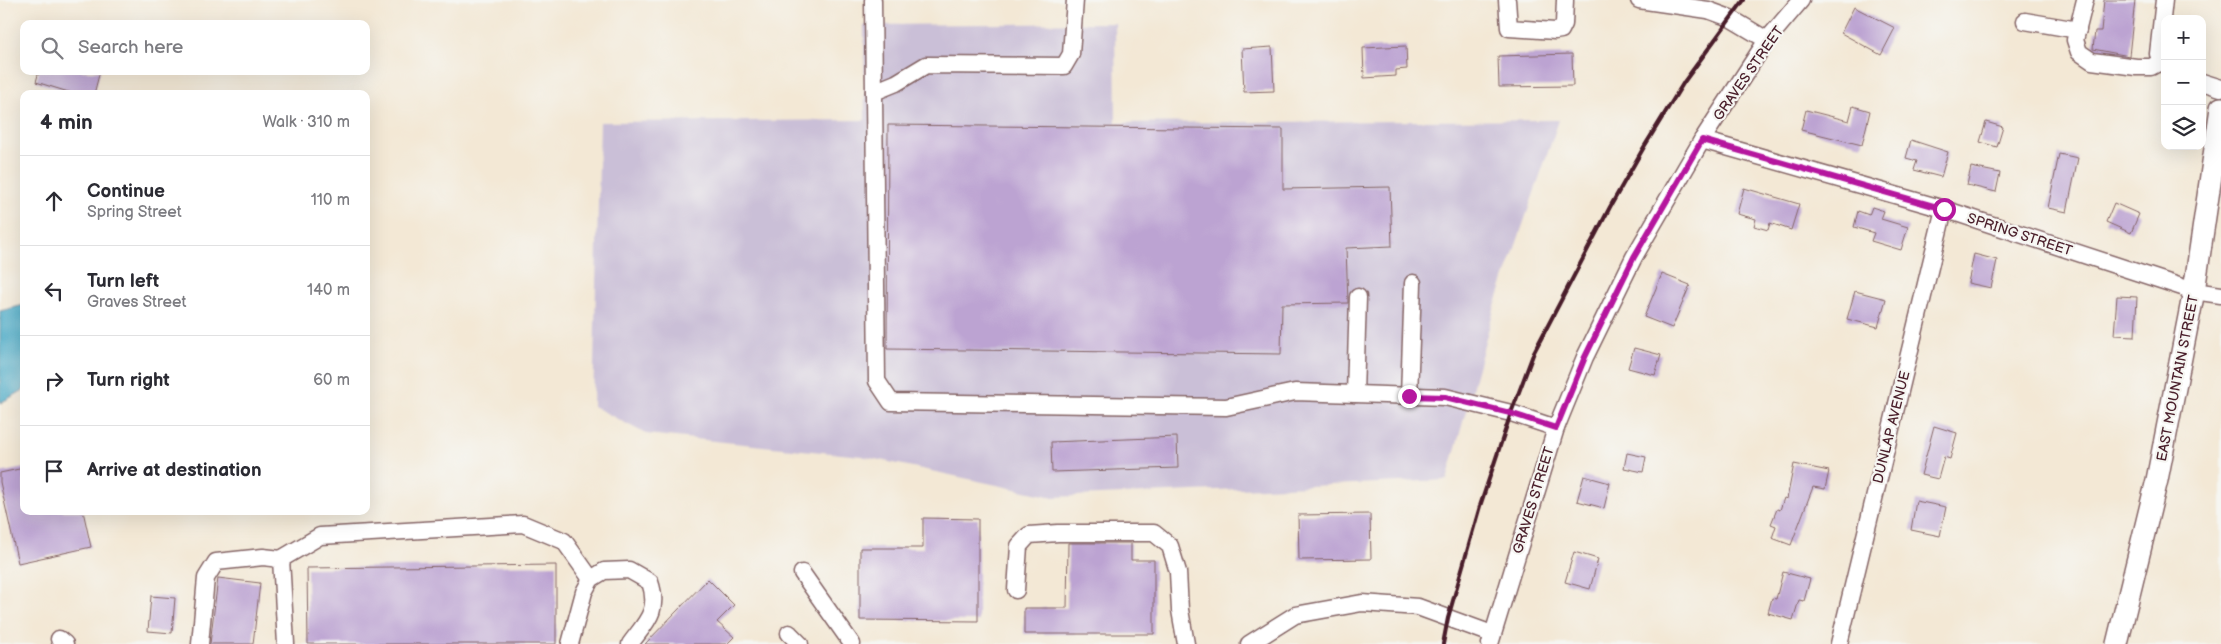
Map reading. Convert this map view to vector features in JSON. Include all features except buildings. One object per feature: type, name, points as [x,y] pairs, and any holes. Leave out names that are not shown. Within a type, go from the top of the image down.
[{"type":"main road","name":"EAST MOUNTAIN STREET","points":[[2117,644],[2157,480],[2194,291],[2221,108]]},
{"type":"street","points":[[873,0],[877,381],[891,402],[1226,407],[1295,392],[1445,397],[1510,413],[1556,428]]},
{"type":"street","points":[[874,92],[896,83],[926,65],[1064,66],[1071,54],[1075,0]]},
{"type":"street","points":[[1507,0],[1509,28],[1555,31],[1561,30],[1564,24],[1565,0]]},
{"type":"street","points":[[1639,0],[1708,10],[1730,18],[1767,40]]},
{"type":"street","name":"GRAVES STREET","points":[[1491,639],[1556,428],[1585,357],[1634,257],[1702,140],[1767,40],[1802,0]]},
{"type":"street","points":[[2085,0],[2076,40],[2079,52],[2092,61],[2136,68],[2151,67],[2161,64]]},
{"type":"street","points":[[2161,60],[2158,54],[2164,0]]},
{"type":"street","points":[[2025,21],[2078,30]]},
{"type":"street","points":[[2206,83],[2221,88]]},
{"type":"street","name":"SPRING STREET","points":[[1702,140],[1944,209],[2194,291],[2221,295]]},
{"type":"street","name":"DUNLAP AVENUE","points":[[1839,644],[1944,209]]},
{"type":"street","points":[[1409,396],[1413,283]]},
{"type":"street","points":[[1355,394],[1358,297]]},
{"type":"street","points":[[200,644],[206,578],[216,562],[263,557],[281,560],[320,536],[523,524],[564,541],[591,579]]},
{"type":"street","points":[[1016,590],[1019,546],[1029,536],[1058,533],[1154,533],[1170,546],[1178,572],[1180,610],[1186,644]]},
{"type":"street","points":[[281,560],[286,644]]},
{"type":"street","points":[[570,644],[584,592],[591,579],[604,571],[629,570],[650,582],[655,597],[652,613],[630,644]]},
{"type":"street","points":[[802,573],[852,644]]},
{"type":"street","points":[[1249,644],[1295,616],[1362,603],[1418,607],[1491,639]]},
{"type":"shaded area","points":[[1115,23],[1116,123],[1559,120],[1494,309],[1447,480],[1053,497],[861,456],[646,434],[593,406],[600,122],[865,120],[864,25]]},
{"type":"water","points":[[20,306],[20,392],[0,403],[0,311]]},
{"type":"railway","points":[[1443,644],[1448,618],[1480,506],[1511,413],[1534,352],[1610,207],[1644,147],[1684,82],[1744,0]]},
{"type":"route","points":[[1409,396],[1445,397],[1510,413],[1556,428],[1585,357],[1634,257],[1702,140],[1944,209]]}]
